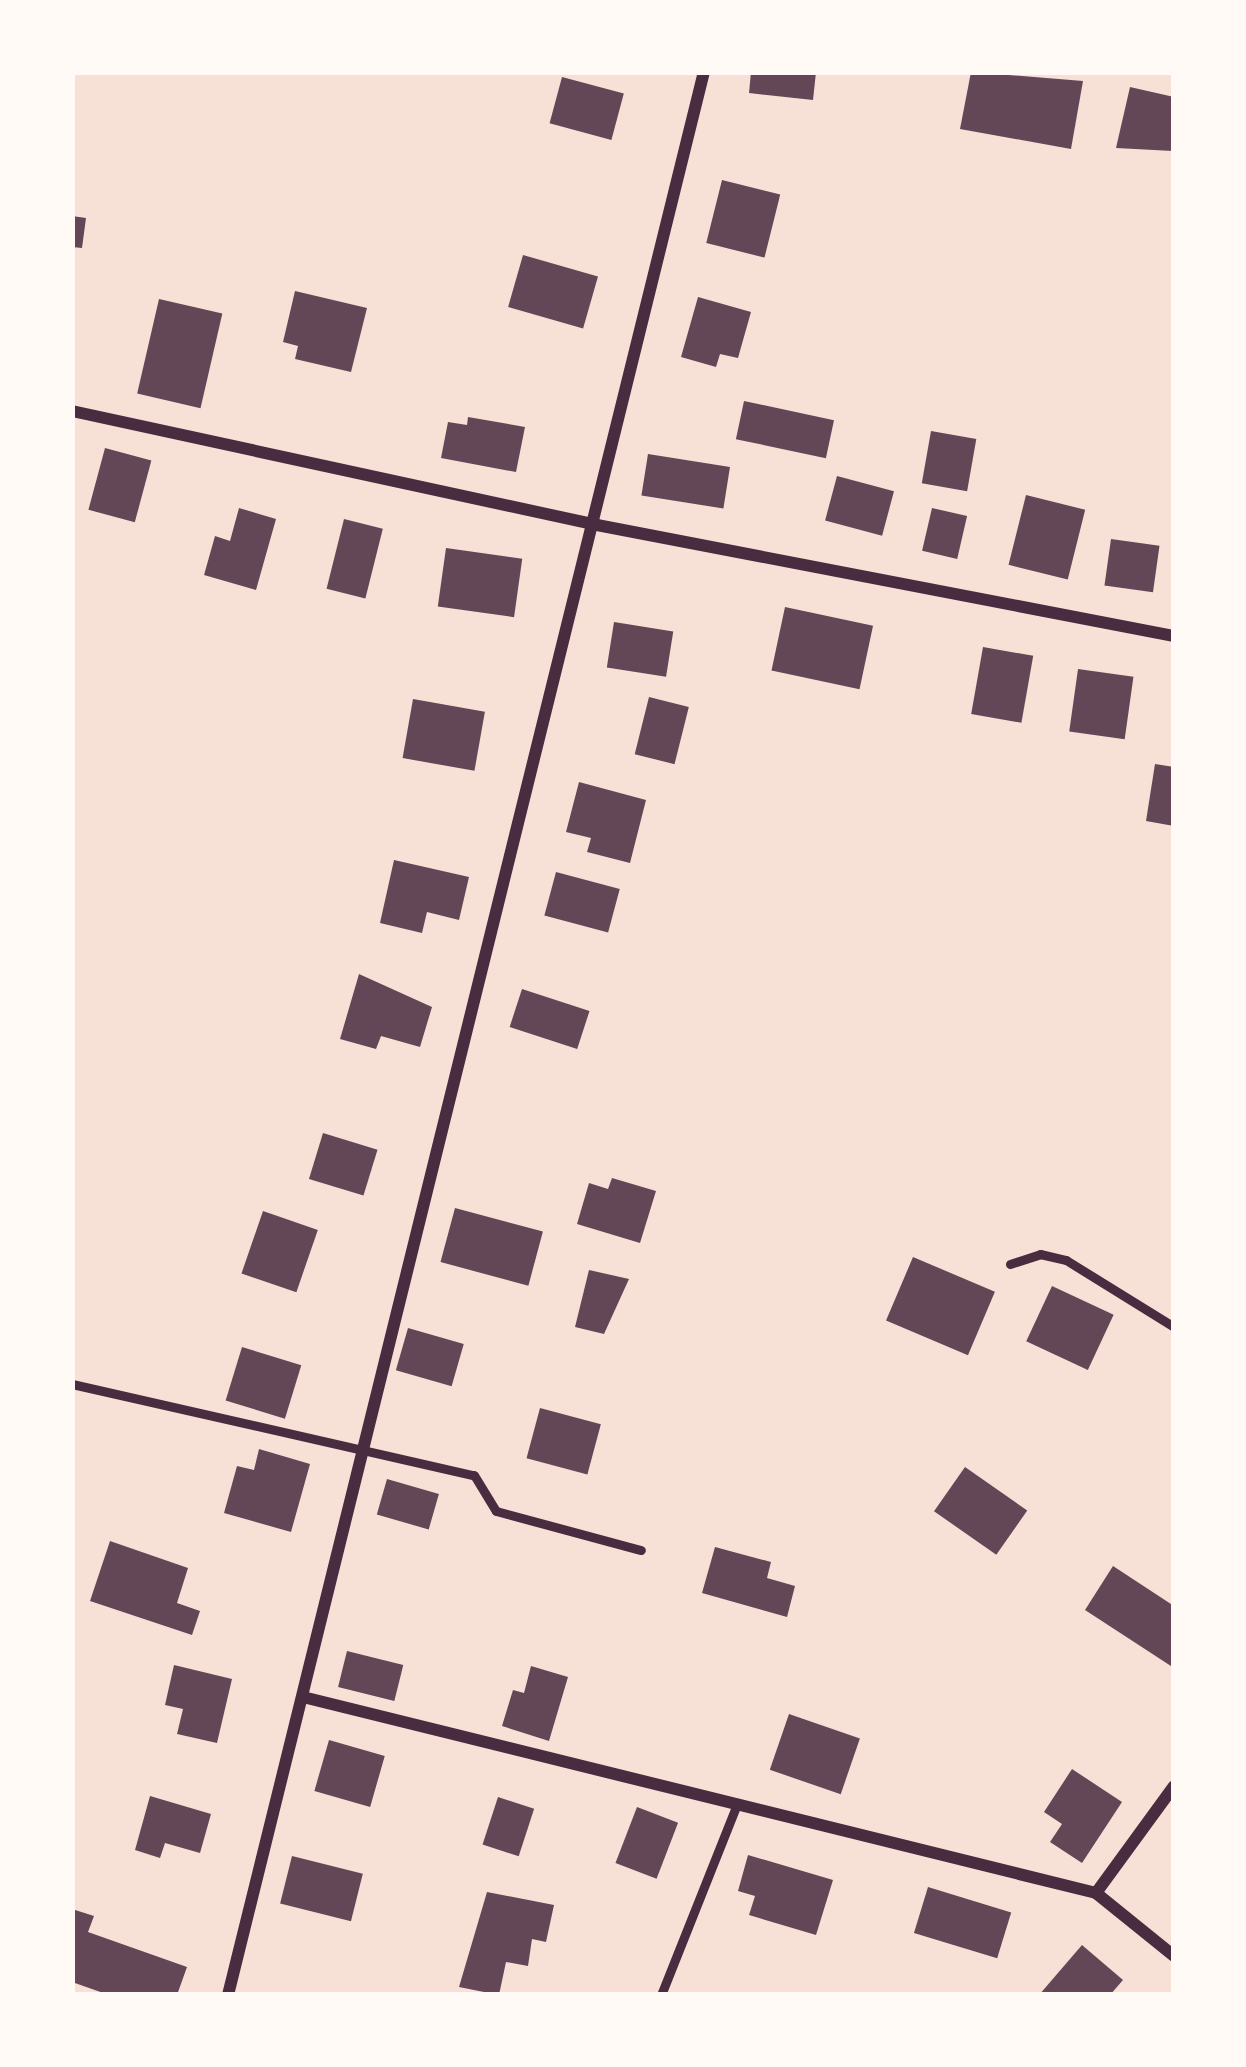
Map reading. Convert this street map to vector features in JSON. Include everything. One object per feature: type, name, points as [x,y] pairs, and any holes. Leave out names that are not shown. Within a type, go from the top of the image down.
[{"type":"street","points":[[228,1995],[308,1698],[360,1451],[597,525],[704,72]]},
{"type":"street","points":[[72,411],[597,525],[1174,636]]},
{"type":"street","points":[[308,1698],[1096,1893],[1174,1956]]},
{"type":"street","points":[[1096,1893],[1174,1786]]},
{"type":"lane","points":[[1010,1264],[1040,1254],[1066,1260],[1174,1328]]},
{"type":"lane","points":[[72,1384],[474,1475],[496,1511],[640,1550]]},
{"type":"lane","points":[[661,1995],[737,1804]]},
{"type":"building","points":[[751,72],[816,72],[813,100],[749,93]]},
{"type":"building","points":[[971,72],[1083,81],[1071,149],[960,129]]},
{"type":"building","points":[[562,77],[624,94],[611,140],[550,123]]},
{"type":"building","points":[[1130,87],[1174,97],[1173,151],[1116,148]]},
{"type":"building","points":[[722,180],[780,195],[764,258],[706,243]]},
{"type":"building","points":[[72,216],[86,218],[82,248],[72,247]]},
{"type":"building","points":[[523,255],[598,276],[583,328],[508,307]]},
{"type":"building","points":[[295,291],[367,308],[351,372],[295,359],[298,346],[283,342]]},
{"type":"building","points":[[698,297],[751,312],[738,358],[720,354],[716,367],[681,357]]},
{"type":"building","points":[[159,299],[222,314],[201,408],[137,394]]},
{"type":"building","points":[[744,401],[834,420],[826,458],[736,439]]},
{"type":"building","points":[[468,417],[525,427],[516,472],[441,458],[448,422],[467,425]]},
{"type":"building","points":[[931,431],[976,439],[967,491],[922,483]]},
{"type":"building","points":[[105,448],[151,460],[135,522],[88,510]]},
{"type":"building","points":[[648,454],[730,467],[723,508],[641,495]]},
{"type":"building","points":[[837,476],[894,491],[882,536],[825,520]]},
{"type":"building","points":[[1026,495],[1085,510],[1068,580],[1009,565]]},
{"type":"building","points":[[239,508],[276,519],[256,590],[204,575],[215,536],[230,541]]},
{"type":"building","points":[[932,508],[967,516],[957,559],[922,551]]},
{"type":"building","points":[[344,519],[383,529],[365,599],[327,589]]},
{"type":"building","points":[[1111,539],[1160,546],[1153,592],[1104,586]]},
{"type":"building","points":[[446,548],[522,559],[514,617],[438,606]]},
{"type":"building","points":[[785,607],[873,626],[860,689],[771,671]]},
{"type":"building","points":[[614,622],[673,631],[666,677],[607,667]]},
{"type":"building","points":[[983,647],[1033,656],[1021,723],[971,714]]},
{"type":"building","points":[[1078,669],[1133,677],[1125,739],[1069,731]]},
{"type":"building","points":[[649,697],[689,707],[675,764],[635,754]]},
{"type":"building","points":[[413,699],[485,712],[474,771],[403,758]]},
{"type":"building","points":[[1155,764],[1174,767],[1174,826],[1146,821]]},
{"type":"building","points":[[579,782],[646,800],[630,863],[587,852],[591,838],[566,832]]},
{"type":"building","points":[[394,860],[469,877],[459,920],[427,912],[422,933],[380,923]]},
{"type":"building","points":[[556,872],[620,889],[608,933],[544,915]]},
{"type":"building","points":[[359,974],[432,1007],[420,1047],[381,1036],[376,1049],[340,1039]]},
{"type":"building","points":[[522,989],[590,1011],[577,1049],[510,1027]]},
{"type":"building","points":[[323,1133],[378,1150],[363,1196],[309,1179]]},
{"type":"building","points":[[612,1178],[656,1191],[640,1243],[577,1224],[589,1183],[608,1189]]},
{"type":"building","points":[[455,1208],[543,1232],[528,1286],[441,1262]]},
{"type":"building","points":[[263,1211],[318,1230],[296,1292],[242,1273]]},
{"type":"building","points":[[913,1257],[995,1292],[968,1355],[886,1321]]},
{"type":"building","points":[[589,1270],[629,1279],[604,1334],[575,1327]]},
{"type":"building","points":[[1052,1286],[1114,1315],[1088,1370],[1026,1341]]},
{"type":"building","points":[[408,1328],[464,1344],[452,1386],[396,1370]]},
{"type":"building","points":[[242,1347],[301,1365],[285,1419],[226,1401]]},
{"type":"building","points":[[540,1408],[601,1424],[587,1475],[527,1458]]},
{"type":"building","points":[[259,1449],[310,1464],[291,1532],[224,1513],[237,1466],[254,1470]]},
{"type":"building","points":[[965,1467],[1027,1511],[996,1555],[934,1511]]},
{"type":"building","points":[[387,1479],[439,1494],[429,1529],[377,1515]]},
{"type":"building","points":[[110,1541],[188,1568],[177,1603],[200,1611],[192,1635],[90,1601]]},
{"type":"building","points":[[715,1547],[771,1562],[767,1578],[795,1586],[787,1617],[702,1593]]},
{"type":"building","points":[[1113,1566],[1174,1606],[1174,1668],[1085,1610]]},
{"type":"building","points":[[347,1651],[403,1665],[394,1701],[338,1687]]},
{"type":"building","points":[[174,1665],[232,1679],[217,1743],[177,1734],[183,1709],[165,1705]]},
{"type":"building","points":[[531,1666],[568,1677],[549,1741],[502,1726],[513,1690],[524,1693]]},
{"type":"building","points":[[789,1714],[860,1738],[841,1794],[770,1770]]},
{"type":"building","points":[[329,1740],[385,1756],[370,1807],[314,1791]]},
{"type":"building","points":[[1072,1769],[1122,1802],[1082,1863],[1050,1842],[1062,1824],[1044,1812]]},
{"type":"building","points":[[150,1796],[211,1814],[200,1853],[165,1843],[160,1858],[135,1850]]},
{"type":"building","points":[[498,1797],[534,1809],[519,1856],[483,1845]]},
{"type":"building","points":[[637,1807],[678,1823],[657,1879],[615,1863]]},
{"type":"building","points":[[748,1855],[833,1880],[816,1935],[749,1915],[755,1896],[738,1891]]},
{"type":"building","points":[[292,1856],[363,1874],[351,1921],[280,1904]]},
{"type":"building","points":[[928,1887],[1011,1912],[997,1958],[914,1933]]},
{"type":"building","points":[[487,1892],[554,1905],[546,1942],[532,1939],[528,1966],[506,1962],[499,1995],[459,1987]]},
{"type":"building","points":[[72,1909],[94,1916],[88,1932],[187,1967],[177,1995],[109,1995],[72,1982]]},
{"type":"building","points":[[1082,1945],[1123,1980],[1110,1995],[1039,1995]]}]
